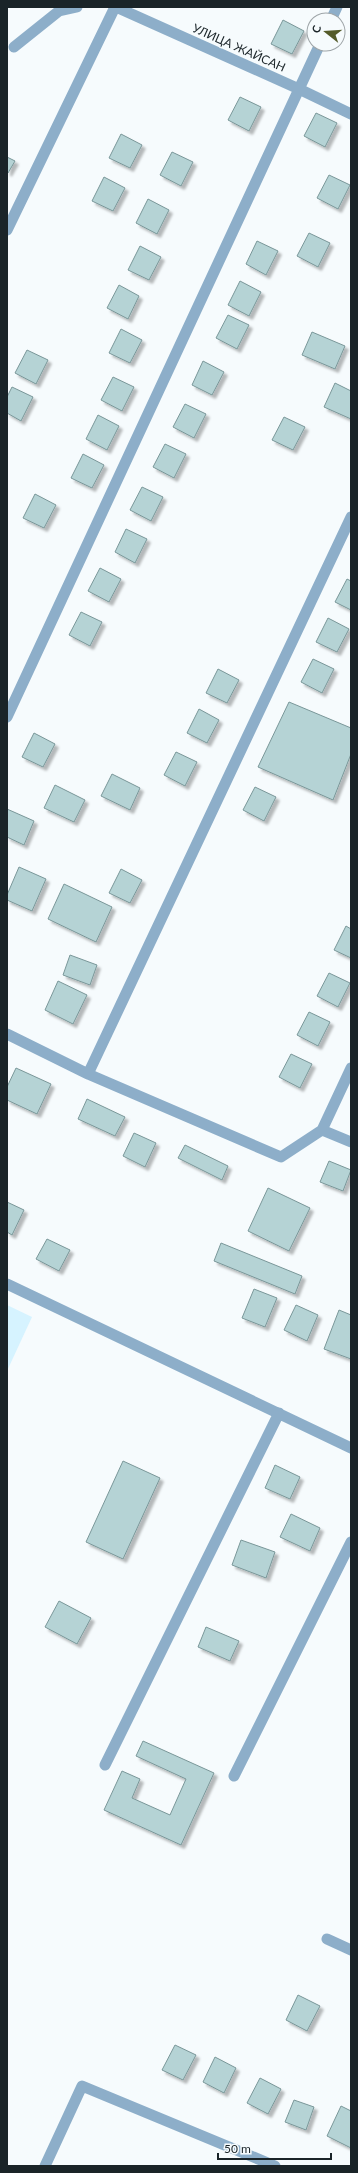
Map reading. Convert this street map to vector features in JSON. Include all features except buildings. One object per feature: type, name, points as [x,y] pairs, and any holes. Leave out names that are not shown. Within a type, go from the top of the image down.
[{"type":"street","points":[[14,47],[59,11],[77,7]]},
{"type":"street","points":[[7,230],[115,7]]},
{"type":"street","name":"УЛИЦА ЖАЙСАН","points":[[115,7],[299,89],[351,114]]},
{"type":"street","points":[[7,717],[316,52]]},
{"type":"street","points":[[88,1074],[351,517]]},
{"type":"street","points":[[7,1034],[88,1074],[281,1157],[322,1130],[351,1068]]},
{"type":"street","points":[[322,1130],[351,1142]]},
{"type":"street","points":[[7,1284],[351,1448]]},
{"type":"street","points":[[104,1765],[279,1413]]},
{"type":"street","points":[[234,1776],[351,1542]]},
{"type":"street","points":[[327,1939],[351,1950]]},
{"type":"street","points":[[45,2166],[82,2086],[275,2166]]},
{"type":"shaded area","points":[[7,1305],[32,1317],[7,1371]]}]
